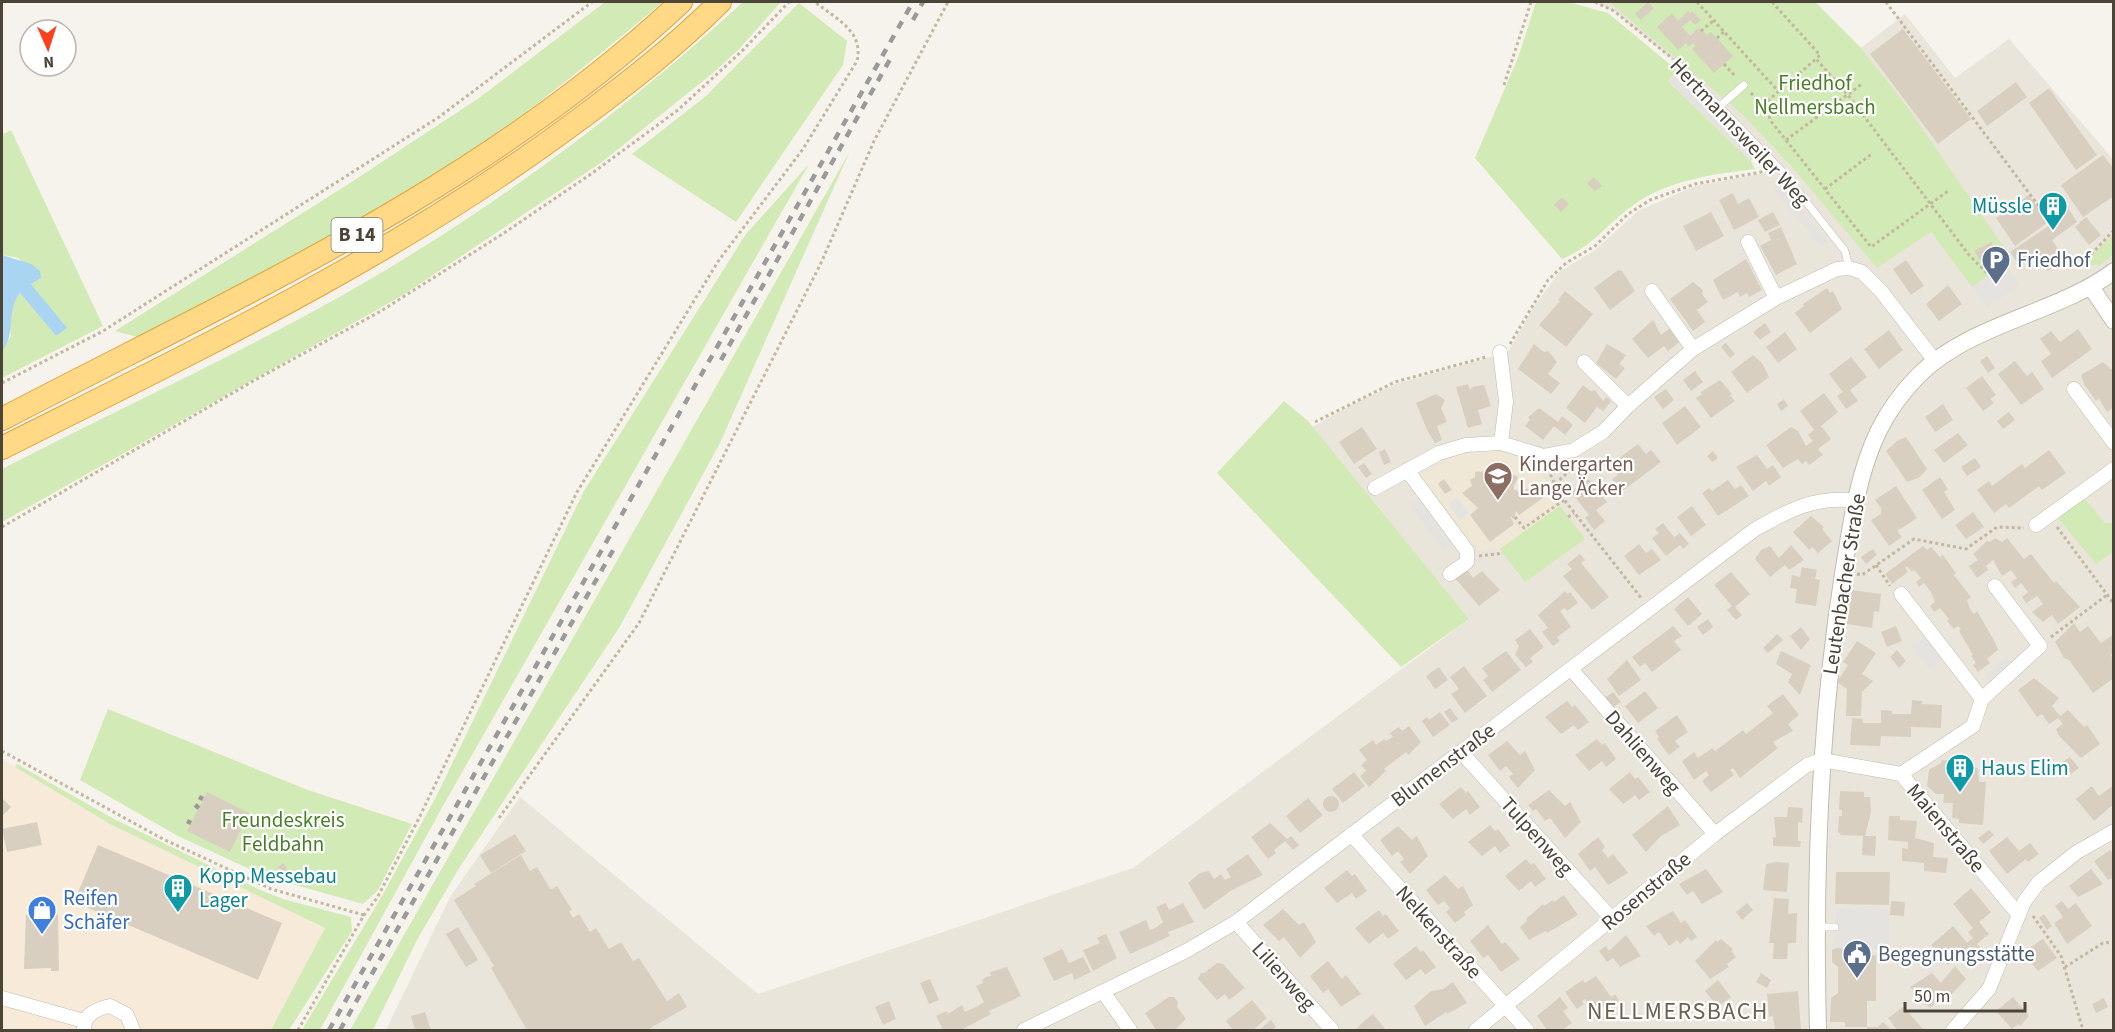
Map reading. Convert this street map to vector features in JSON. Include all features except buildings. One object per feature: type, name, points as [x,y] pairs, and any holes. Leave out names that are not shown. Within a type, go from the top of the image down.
[{"type":"highway","name":"B 14","points":[[2,419],[226,306],[395,213],[466,169],[548,111],[605,67],[681,2]]},
{"type":"highway","name":"B 14","points":[[2,448],[287,303],[427,225],[536,152],[599,105],[648,67],[720,2]]},
{"type":"street","points":[[1748,242],[1776,298]]},
{"type":"street","points":[[1375,488],[1439,453],[1466,445],[1501,442],[1543,456],[1559,455],[1589,442],[1603,432],[1628,406],[1693,349],[1776,298],[1837,269],[1849,268],[1862,272],[1881,291],[1935,361]]},
{"type":"street","name":"Leutenbacher Straße","points":[[1818,1030],[1817,927],[1822,760],[1828,685],[1856,501],[1879,430],[1902,392],[1935,361],[2017,317],[2091,287],[2114,271]]},
{"type":"street","points":[[2091,287],[2114,321]]},
{"type":"street","points":[[1652,291],[1693,349]]},
{"type":"street","points":[[1500,352],[1506,402],[1501,442]]},
{"type":"street","points":[[1584,363],[1628,406]]},
{"type":"street","points":[[2074,389],[2114,443]]},
{"type":"street","points":[[2036,525],[2114,469]]},
{"type":"street","points":[[1407,470],[1469,557],[1450,574]]},
{"type":"street","name":"Blumenstraße","points":[[1024,1030],[1104,993],[1236,922],[1727,548],[1787,512],[1811,502],[1856,501]]},
{"type":"street","points":[[1901,774],[1972,726],[1982,699],[2040,646],[1995,586]]},
{"type":"street","points":[[1901,594],[1982,699]]},
{"type":"street","name":"Dahlienweg","points":[[1571,669],[1715,834]]},
{"type":"street","name":"Tulpenweg","points":[[1461,752],[1612,919]]},
{"type":"street","name":"Maienstraße","points":[[1822,760],[1901,774],[2021,908]]},
{"type":"street","name":"Rosenstraße","points":[[1476,1030],[1715,834],[1807,765],[1822,760]]},
{"type":"street","points":[[1953,1030],[1989,989],[2021,908],[2039,882],[2055,868],[2114,831]]},
{"type":"street","name":"Nelkenstraße","points":[[1351,834],[1527,1030]]},
{"type":"street","name":"Lilienweg","points":[[1236,922],[1332,1030]]},
{"type":"street","points":[[1104,993],[1130,1030]]},
{"type":"street","points":[[2,998],[84,1026],[98,1008],[110,1006],[127,1015],[133,1030]]},
{"type":"lane","name":"Hertmannsweiler Weg","points":[[1679,65],[1721,105],[1781,170],[1845,251],[1849,268]]},
{"type":"lane","points":[[1721,105],[1744,85]]},
{"type":"lane","points":[[1817,927],[1835,927]]},
{"type":"path","points":[[2,383],[103,331],[439,117],[592,2]]},
{"type":"path","points":[[2,527],[255,380],[381,311],[519,223],[634,144],[678,110],[742,51],[789,2]]},
{"type":"path","points":[[297,1030],[364,915],[377,898],[418,820],[577,492],[719,260],[803,149],[857,61],[859,50],[856,36],[816,2]]},
{"type":"path","points":[[499,818],[639,623],[821,263],[874,141],[948,2]]},
{"type":"path","points":[[1504,85],[1531,2]]},
{"type":"path","name":"Hertmannsweiler Weg","points":[[1595,2],[1614,11],[1679,65]]},
{"type":"path","points":[[1697,2],[1778,90]]},
{"type":"path","points":[[1763,105],[1820,55],[1772,2]]},
{"type":"path","points":[[1886,2],[2041,209]]},
{"type":"path","points":[[1701,31],[1714,20]]},
{"type":"path","points":[[1717,38],[1724,32]]},
{"type":"path","points":[[1816,59],[1848,95],[1969,255],[1989,275]]},
{"type":"path","points":[[1724,64],[1738,79]]},
{"type":"path","points":[[1786,140],[1862,84]]},
{"type":"path","points":[[1744,85],[1768,110],[1770,120],[1872,247],[1948,191]]},
{"type":"path","points":[[1825,189],[1873,153]]},
{"type":"path","points":[[1315,422],[1395,382],[1500,352],[1510,343],[1530,307],[1557,271],[1595,246],[1628,214],[1650,200],[1695,184],[1734,175],[1781,170]]},
{"type":"path","points":[[2083,263],[2114,230]]},
{"type":"path","points":[[1543,456],[1558,492],[1649,608]]},
{"type":"path","points":[[1515,518],[1524,528],[1564,500]]},
{"type":"path","points":[[1568,517],[1574,513]]},
{"type":"path","points":[[2049,515],[2114,604]]},
{"type":"path","points":[[1844,571],[1862,575],[1914,539],[1966,549],[1997,527],[2031,528],[2036,525]]},
{"type":"path","points":[[1469,557],[1503,553]]},
{"type":"path","points":[[1876,565],[1894,591],[1901,594]]},
{"type":"path","points":[[2040,646],[2107,595]]},
{"type":"path","points":[[2,751],[163,839],[272,889],[364,915]]},
{"type":"path","points":[[2021,908],[2061,956],[2083,1030]]},
{"type":"path","points":[[2065,967],[2103,944],[2114,942]]},
{"type":"shaded area","points":[[1595,2],[1815,2],[1861,48],[1905,14],[1955,78],[2009,39],[2113,159],[2113,1030],[386,1030],[450,897],[520,797],[758,994],[1133,868],[1469,619],[1312,427],[1396,384],[1508,352],[1534,307],[1559,272],[1595,250],[1638,211],[1695,186],[1780,170],[1679,65],[1614,11]]},
{"type":"shaded area","points":[[1674,75],[1757,155],[1751,161],[1668,81]]},
{"type":"shaded area","points":[[1778,183],[1829,242],[1822,248],[1772,189]]},
{"type":"shaded area","name":"Friedhof","points":[[2005,264],[2020,285],[1987,307],[1972,287]]},
{"type":"shaded area","name":"Kindergarten Lange Äcker","points":[[1494,450],[1535,462],[1560,506],[1500,549],[1479,551],[1420,475],[1458,455]]},
{"type":"shaded area","points":[[1457,497],[1469,513],[1460,520],[1448,504]]},
{"type":"shaded area","points":[[1420,499],[1452,544],[1443,551],[1410,505]]},
{"type":"shaded area","points":[[1926,636],[1943,659],[1929,669],[1912,646]]},
{"type":"shaded area","points":[[2006,656],[2014,665],[1992,686],[1984,677]]},
{"type":"shaded area","points":[[2,759],[110,824],[325,928],[271,1030],[2,1030]]},
{"type":"shaded area","points":[[1836,908],[1889,910],[1889,949],[1835,948]]},
{"type":"green space","points":[[605,2],[663,2],[522,115],[392,200],[308,248],[137,337],[115,331],[347,185],[479,98]]},
{"type":"green space","points":[[743,2],[781,2],[739,49],[713,73],[602,162],[403,295],[2,522],[2,469],[215,363],[395,265],[550,161],[649,84]]},
{"type":"green space","points":[[1536,2],[1568,2],[1608,13],[1678,71],[1668,81],[1751,161],[1755,169],[1707,176],[1660,190],[1632,206],[1591,242],[1562,259],[1475,158],[1518,58]]},
{"type":"green space","name":"Friedhof Nellmersbach","points":[[1609,2],[1815,2],[1861,48],[1908,108],[2012,259],[1972,287],[1931,232],[1877,268],[1792,167],[1742,114]]},
{"type":"green space","points":[[799,3],[847,41],[843,65],[736,222],[632,154],[706,96]]},
{"type":"green space","points":[[11,130],[103,326],[2,378],[2,351],[11,336],[9,319],[15,300],[20,293],[56,336],[66,328],[31,284],[19,258],[2,255],[2,135]]},
{"type":"green space","points":[[850,151],[719,445],[619,628],[461,865],[418,938],[373,1030],[350,1030]]},
{"type":"green space","points":[[809,164],[444,804],[320,1030],[302,1030],[382,896],[437,795],[584,491],[746,234]]},
{"type":"green space","points":[[2113,235],[2113,255],[2100,265],[2089,265],[2088,259]]},
{"type":"green space","points":[[1284,401],[1308,421],[1469,619],[1401,667],[1217,473]]},
{"type":"green space","points":[[2082,495],[2105,523],[2113,523],[2113,552],[2096,564],[2056,516]]},
{"type":"green space","points":[[1560,506],[1585,539],[1525,582],[1500,549]]},
{"type":"green space","name":"Freundeskreis Feldbahn","points":[[108,709],[308,790],[412,824],[378,890],[363,904],[267,877],[178,836],[80,780]]},
{"type":"green space","points":[[17,764],[114,819],[258,889],[283,899],[351,917],[352,931],[289,1030],[271,1030],[325,928],[110,824],[15,767]]},
{"type":"water","points":[[2,255],[31,264],[40,271],[41,278],[31,284],[67,328],[56,336],[20,293],[13,307],[9,337],[2,351]]},
{"type":"railway","points":[[329,1030],[913,2]]},
{"type":"railway","points":[[913,20],[923,2]]},
{"type":"railway","points":[[721,360],[893,54]]},
{"type":"railway","points":[[340,1030],[616,545]]},
{"type":"railway","points":[[199,797],[203,799]]},
{"type":"railway","points":[[195,805],[199,808]]},
{"type":"railway","points":[[187,821],[191,823]]},
{"type":"place","name":"Müssle","points":[[2053,232]]},
{"type":"place","name":"Friedhof","points":[[1996,286]]},
{"type":"place","name":"Kindergarten Lange Äcker","points":[[1498,502]]},
{"type":"place","name":"Haus Elim","points":[[1960,794]]},
{"type":"place","name":"Kopp Messebau Lager","points":[[178,914]]},
{"type":"place","name":"Reifen Schäfer","points":[[42,936]]},
{"type":"place","name":"Begegnungsstätte","points":[[1857,980]]},
{"type":"district","name":"NELLMERSBACH","points":[[1678,1011]]}]
